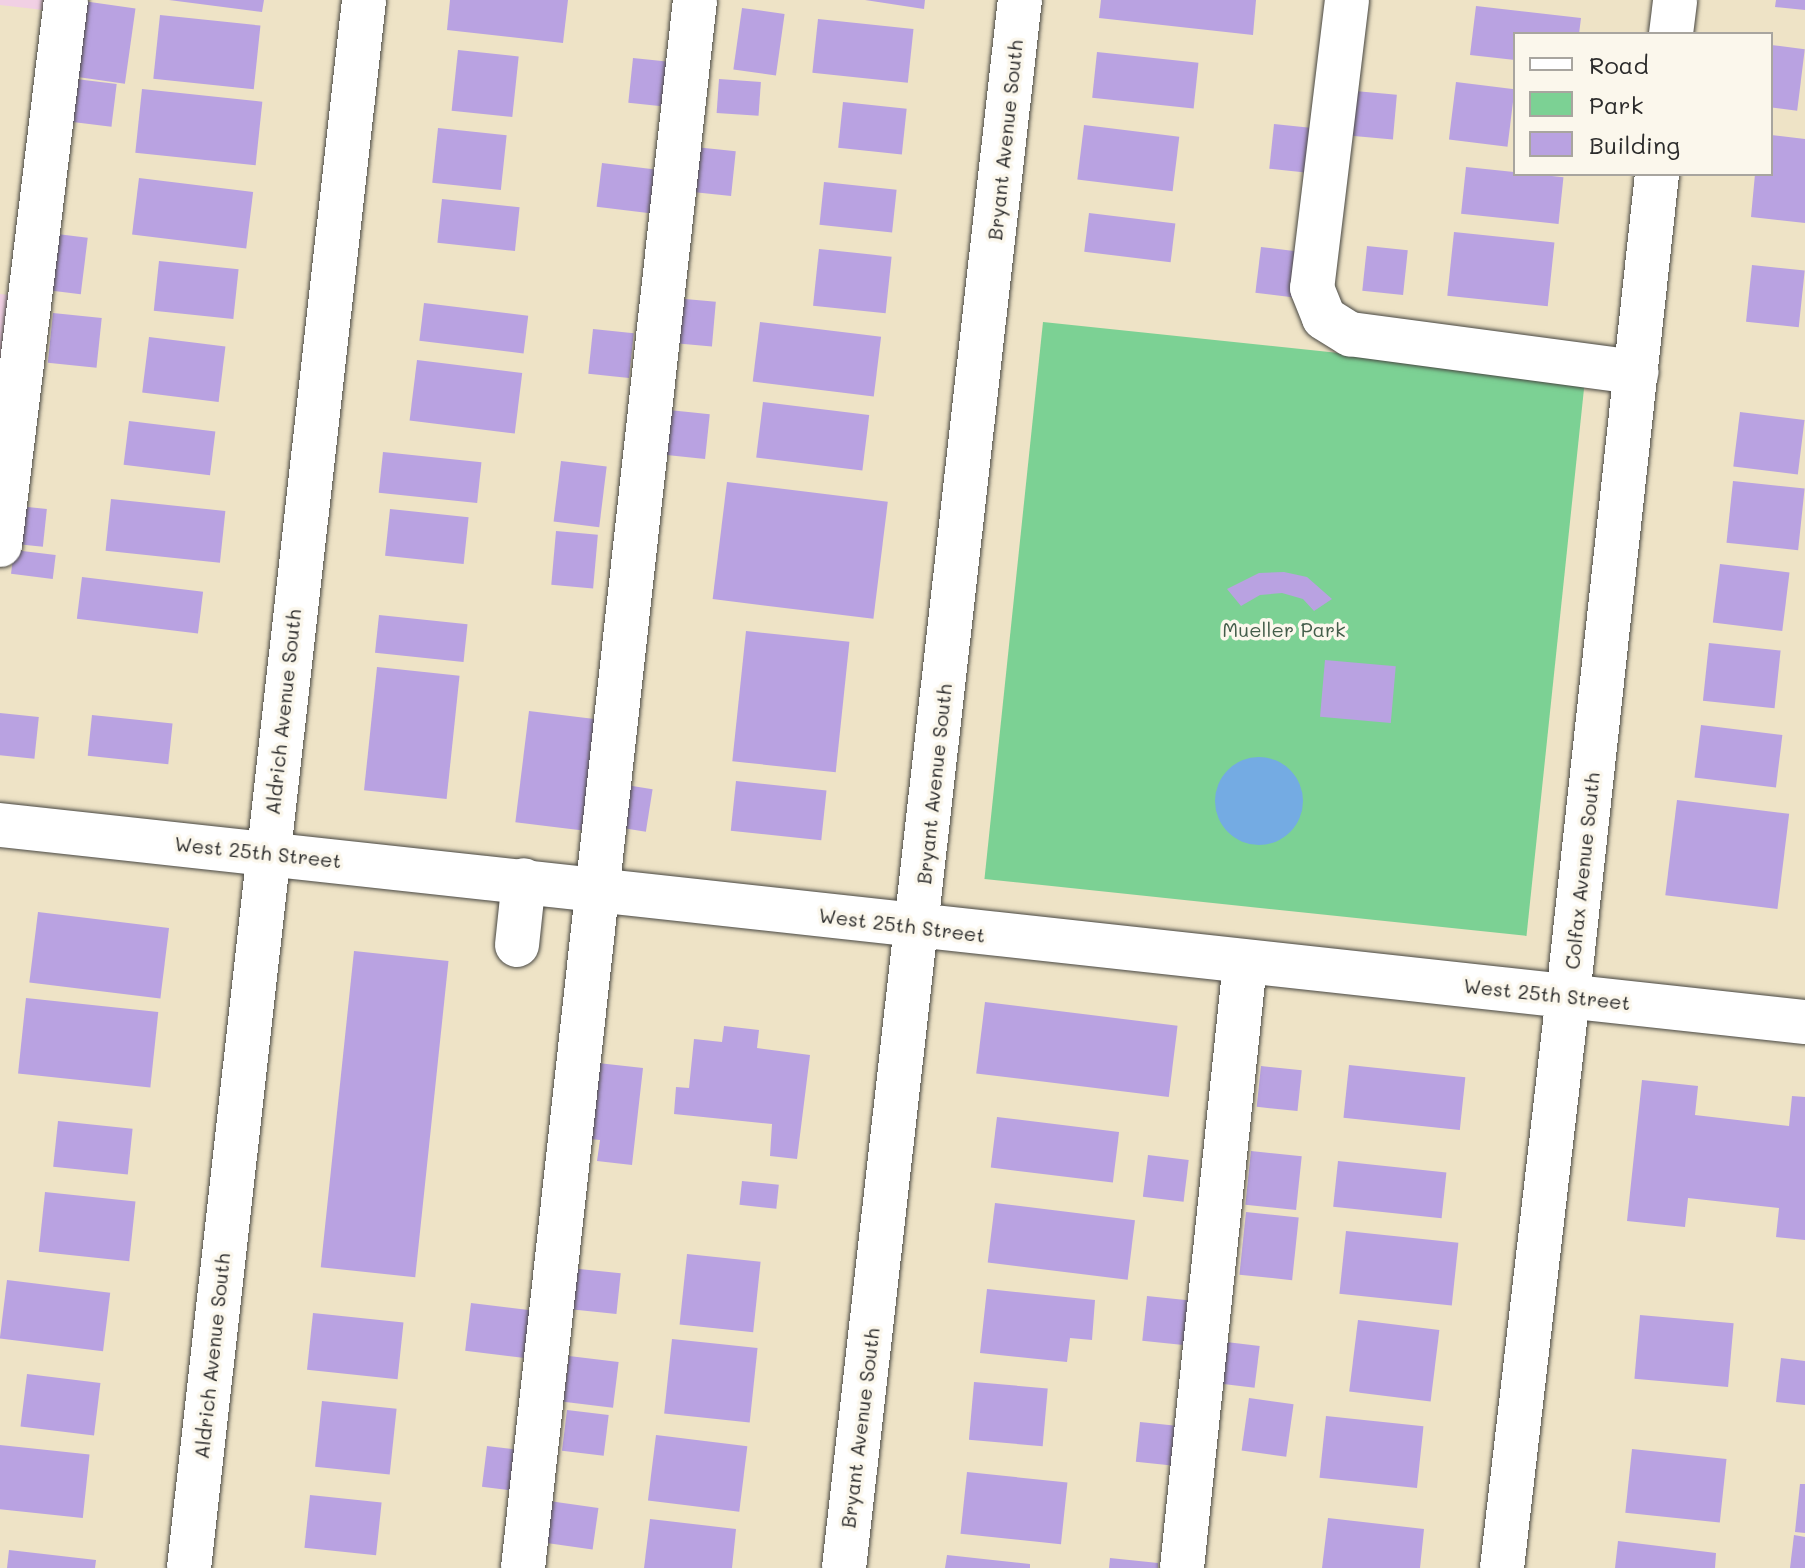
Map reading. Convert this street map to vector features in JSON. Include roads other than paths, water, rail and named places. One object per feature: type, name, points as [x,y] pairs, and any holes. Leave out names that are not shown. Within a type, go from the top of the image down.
[{"type":"street","points":[[0,545],[66,0]]},
{"type":"street","name":"Aldrich Avenue South","points":[[189,1568],[364,0]]},
{"type":"street","points":[[523,1568],[695,0]]},
{"type":"street","name":"Bryant Avenue South","points":[[844,1568],[1020,0]]},
{"type":"street","points":[[1347,0],[1312,288],[1324,318],[1350,334],[1636,372]]},
{"type":"street","points":[[1671,32],[1675,0]]},
{"type":"street","name":"Colfax Avenue South","points":[[1502,1568],[1657,176]]},
{"type":"street","name":"West 25th Street","points":[[0,825],[1805,1022]]},
{"type":"street","points":[[517,945],[524,880]]},
{"type":"street","points":[[1182,1568],[1245,962]]},
{"type":"water","points":[[1259,757],[1284,764],[1296,776],[1303,801],[1296,826],[1284,838],[1259,845],[1234,838],[1222,826],[1215,801],[1222,776],[1234,764]]},
{"type":"park label","name":"Mueller Park","points":[[1284,629]]}]
